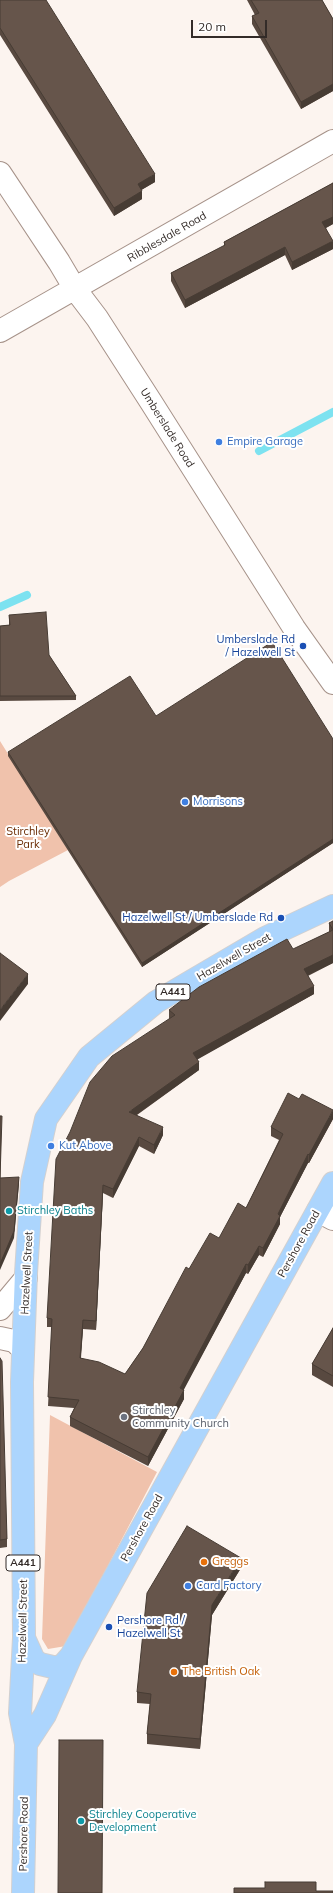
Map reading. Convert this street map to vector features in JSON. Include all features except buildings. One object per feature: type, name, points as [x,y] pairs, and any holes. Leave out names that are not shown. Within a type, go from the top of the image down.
[{"type":"main road","name":"Hazelwell Street","points":[[26,1744],[20,1714],[24,1638],[22,1382],[32,1182],[46,1119],[88,1057],[156,1002],[265,938],[333,906]]},
{"type":"main road","name":"Pershore Road","points":[[23,1893],[26,1744],[45,1715],[71,1656],[325,1215],[333,1182]]},
{"type":"main road","name":"A441","points":[[24,1638],[34,1660],[40,1664],[57,1668],[64,1664],[71,1656]]},
{"type":"street","name":"Ribblesdale Road","points":[[0,331],[333,141]]},
{"type":"street","name":"Umberslade Road","points":[[0,173],[59,262],[74,289],[97,318],[294,628],[333,683]]},
{"type":"street","points":[[0,1309],[26,1278]]},
{"type":"street","points":[[0,1338],[14,1341],[24,1348]]},
{"type":"green space","name":"Stirchley Park","points":[[0,741],[68,850],[0,887]]},
{"type":"green space","points":[[50,1415],[157,1472],[66,1646],[48,1649],[42,1639]]},
{"type":"waterway","points":[[259,451],[333,412]]},
{"type":"waterway","points":[[0,607],[27,595]]},
{"type":"place","name":"Empire Garage","points":[[219,442]]},
{"type":"place","name":"Umberslade Rd / Hazelwell St","points":[[303,646]]},
{"type":"place","name":"Morrisons","points":[[185,802]]},
{"type":"place","name":"Hazelwell St / Umberslade Rd","points":[[281,918]]},
{"type":"place","name":"Kut Above","points":[[51,1146]]},
{"type":"place","name":"Stirchley Baths","points":[[9,1211]]},
{"type":"place","name":"Stirchley Community Church","points":[[124,1417]]},
{"type":"place","name":"Greggs","points":[[204,1562]]},
{"type":"place","name":"Card Factory","points":[[188,1586]]},
{"type":"place","name":"Pershore Rd / Hazelwell St","points":[[109,1627]]},
{"type":"place","name":"The British Oak","points":[[174,1672]]},
{"type":"place","name":"Stirchley Cooperative Development","points":[[81,1821]]}]
